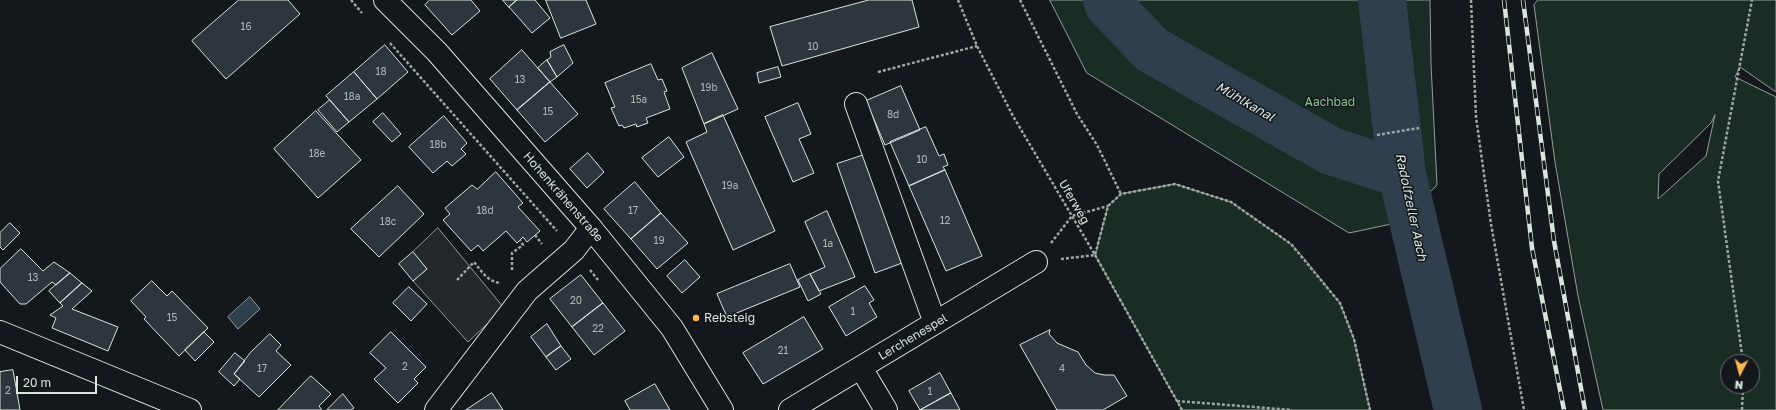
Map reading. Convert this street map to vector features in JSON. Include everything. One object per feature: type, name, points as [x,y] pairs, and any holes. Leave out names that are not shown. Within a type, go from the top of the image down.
[{"type":"street","name":"Hohenkrähenstraße","points":[[385,0],[437,52],[591,228],[672,328],[722,410]]},
{"type":"street","points":[[856,104],[935,323]]},
{"type":"street","points":[[436,410],[527,291],[574,250],[591,228]]},
{"type":"street","name":"Lerchenespel","points":[[790,410],[1036,262]]},
{"type":"street","points":[[0,332],[190,410]]},
{"type":"street","points":[[861,368],[886,410]]},
{"type":"path","points":[[350,0],[364,15]]},
{"type":"path","name":"Uferweg","points":[[958,0],[977,46],[1013,116],[1095,255],[1182,410]]},
{"type":"path","points":[[1020,0],[1070,101],[1097,146],[1121,194]]},
{"type":"path","points":[[1471,0],[1476,117],[1491,224],[1524,410]]},
{"type":"path","points":[[1742,354],[1718,181],[1752,0]]},
{"type":"path","points":[[385,37],[574,250],[602,284]]},
{"type":"path","points":[[878,72],[977,46]]},
{"type":"path","points":[[1377,135],[1419,128]]},
{"type":"path","points":[[1036,262],[1072,216],[1108,206],[1121,194],[1175,184],[1231,202],[1291,244],[1340,303],[1354,339],[1370,410]]},
{"type":"path","points":[[1036,262],[1095,255],[1108,206]]},
{"type":"path","points":[[511,275],[512,253],[523,245],[520,240]]},
{"type":"path","points":[[457,280],[474,262],[491,281],[502,283],[508,280]]},
{"type":"path","points":[[1742,394],[1742,410]]},
{"type":"path","points":[[1176,401],[1292,410]]},
{"type":"green space","name":"Aachbad","points":[[1050,0],[1430,0],[1431,64],[1437,185],[1401,222],[1349,233],[1087,73]]},
{"type":"green space","points":[[1538,0],[1776,0],[1776,92],[1740,67],[1735,77],[1776,97],[1776,410],[1603,410],[1578,296],[1555,162],[1534,5]],"holes":[[[1715,115],[1706,156],[1658,199],[1659,174],[1711,123]]]},
{"type":"green space","points":[[1175,184],[1231,202],[1291,244],[1302,256],[1340,303],[1354,339],[1370,410],[1182,410],[1095,255],[1108,206],[1121,194]]},
{"type":"shaded area","points":[[438,228],[504,308],[468,342],[413,281],[427,269],[413,252]]},
{"type":"water","points":[[250,297],[260,309],[238,329],[228,317]]},
{"type":"building","points":[[239,0],[288,0],[300,14],[226,79],[192,41]]},
{"type":"building","points":[[430,0],[471,0],[480,11],[452,35],[425,5]]},
{"type":"building","points":[[503,0],[517,0],[509,7]]},
{"type":"building","points":[[517,0],[535,0],[550,18],[532,33],[509,7]]},
{"type":"building","points":[[546,0],[586,0],[596,24],[561,38]]},
{"type":"building","points":[[869,0],[912,0],[919,27],[782,66],[770,27]]},
{"type":"building","points":[[385,45],[408,72],[377,99],[354,72]]},
{"type":"building","points":[[564,45],[573,63],[557,77],[547,60],[551,57],[550,52]]},
{"type":"building","points":[[522,50],[550,82],[517,110],[490,79]]},
{"type":"building","points":[[712,53],[738,109],[704,124],[682,68]]},
{"type":"building","points":[[547,60],[557,77],[550,82],[538,68]]},
{"type":"building","points":[[651,64],[658,80],[662,79],[667,91],[664,92],[670,109],[646,118],[648,123],[637,127],[636,124],[624,128],[622,125],[619,126],[611,108],[615,107],[605,83]]},
{"type":"building","points":[[778,67],[781,77],[759,83],[757,73]]},
{"type":"building","points":[[354,72],[377,99],[349,122],[326,96]]},
{"type":"building","points":[[550,82],[578,114],[545,142],[517,110]]},
{"type":"building","points":[[901,86],[920,130],[885,145],[866,101]]},
{"type":"building","points":[[330,100],[349,122],[337,132],[318,110]]},
{"type":"building","points":[[798,103],[811,134],[799,139],[814,173],[793,182],[765,117]]},
{"type":"building","points":[[316,111],[361,160],[318,198],[274,149]]},
{"type":"building","points":[[383,113],[401,134],[392,142],[373,122]]},
{"type":"building","points":[[723,115],[775,231],[733,250],[686,142],[707,132],[704,124]]},
{"type":"building","points":[[444,116],[467,143],[461,149],[466,154],[452,166],[447,161],[433,173],[409,147]]},
{"type":"building","points":[[926,127],[939,156],[944,154],[948,165],[943,167],[945,170],[909,186],[890,142]]},
{"type":"building","points":[[669,137],[684,157],[658,177],[642,158]]},
{"type":"building","points":[[588,153],[604,172],[587,188],[570,169]]},
{"type":"building","points":[[864,155],[902,263],[875,273],[837,164]]},
{"type":"building","points":[[945,170],[982,256],[946,271],[909,186]]},
{"type":"building","points":[[496,172],[523,203],[518,207],[540,231],[527,242],[523,237],[517,243],[506,231],[483,251],[478,245],[471,251],[443,220],[450,214],[445,208],[472,185],[477,189]]},
{"type":"building","points":[[635,182],[661,213],[631,239],[604,209]]},
{"type":"building","points":[[398,186],[424,214],[379,257],[351,229]]},
{"type":"building","points":[[827,211],[855,277],[819,291],[810,274],[825,267],[805,222]]},
{"type":"building","points":[[661,213],[688,243],[657,269],[631,239]]},
{"type":"building","points":[[10,223],[20,233],[3,250],[0,247],[0,233]]},
{"type":"building","points":[[21,249],[43,271],[54,262],[70,273],[56,285],[52,282],[26,304],[20,304],[0,282],[0,269]]},
{"type":"building","points":[[413,252],[427,269],[413,281],[399,264]]},
{"type":"building","points":[[685,260],[700,277],[682,293],[667,276]]},
{"type":"building","points":[[790,264],[800,287],[727,317],[717,294]]},
{"type":"building","points":[[70,273],[82,283],[60,303],[49,291]]},
{"type":"building","points":[[810,274],[821,294],[808,301],[798,280]]},
{"type":"building","points":[[581,275],[603,303],[572,327],[550,299]]},
{"type":"building","points":[[152,281],[167,296],[172,291],[208,328],[179,356],[144,319],[146,317],[131,301]]},
{"type":"building","points":[[82,283],[92,291],[72,309],[118,327],[108,351],[52,328],[56,318],[50,315],[63,306],[60,303]]},
{"type":"building","points":[[865,286],[874,300],[869,303],[877,317],[846,336],[829,307]]},
{"type":"building","points":[[409,287],[427,304],[411,321],[393,303]]},
{"type":"building","points":[[603,303],[625,331],[594,355],[572,327]]},
{"type":"building","points":[[804,317],[823,349],[763,384],[743,353]]},
{"type":"building","points":[[547,324],[561,346],[546,357],[531,337]]},
{"type":"building","points":[[1050,330],[1049,334],[1057,343],[1078,352],[1086,365],[1095,373],[1114,375],[1127,396],[1103,410],[1057,410],[1020,345]]},
{"type":"building","points":[[204,332],[214,342],[195,361],[185,350]]},
{"type":"building","points":[[391,332],[426,367],[414,379],[418,383],[398,403],[374,379],[386,368],[370,353]]},
{"type":"building","points":[[270,334],[281,345],[276,351],[291,365],[259,397],[234,374],[250,353]]},
{"type":"building","points":[[561,346],[571,359],[556,370],[546,357]]},
{"type":"building","points":[[235,353],[245,361],[234,374],[240,379],[234,386],[219,372]]},
{"type":"building","points":[[13,370],[20,410],[0,410],[0,372]]},
{"type":"building","points":[[940,373],[951,393],[920,410],[909,391]]},
{"type":"building","points":[[311,376],[331,394],[319,406],[322,410],[278,410]]},
{"type":"building","points":[[655,384],[670,410],[630,410],[625,401]]},
{"type":"building","points":[[492,393],[503,410],[466,410]]},
{"type":"building","points":[[951,393],[960,410],[920,410]]},
{"type":"building","points":[[343,394],[354,408],[351,410],[327,410]]},
{"type":"waterway","name":"Mühlkanal","points":[[1107,0],[1109,5],[1152,50],[1331,151],[1402,174]]},
{"type":"waterway","name":"Radolfzeller Aach","points":[[1382,0],[1402,174],[1458,410]]},
{"type":"railway","points":[[1504,0],[1532,248],[1564,410]]},
{"type":"railway","points":[[1523,0],[1554,241],[1585,410]]},
{"type":"place","name":"Rebsteig","points":[[696,318]]}]
